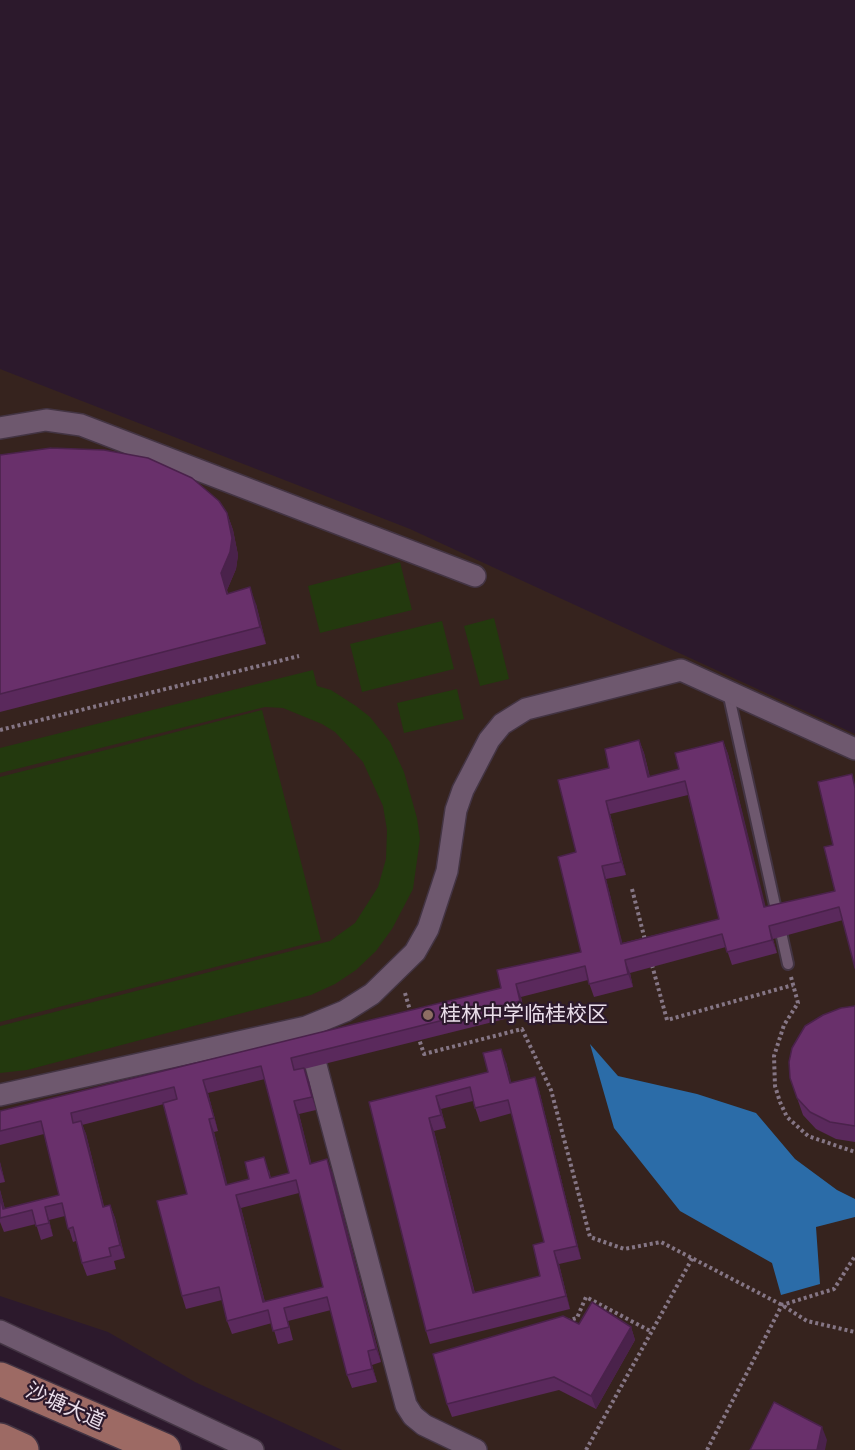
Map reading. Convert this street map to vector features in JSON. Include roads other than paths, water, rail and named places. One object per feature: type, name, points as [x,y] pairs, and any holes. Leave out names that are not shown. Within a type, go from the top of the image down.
[{"type":"main road","name":"沙塘大道","points":[[0,1379],[164,1450]]},
{"type":"main road","points":[[0,1440],[22,1450]]},
{"type":"street","points":[[0,428],[46,420],[81,425],[475,576]]},
{"type":"street","points":[[0,1095],[306,1027],[345,1011],[372,994],[398,972],[415,952],[428,930],[447,871],[456,810],[463,790],[489,740],[513,715],[544,703],[681,670],[855,749]]},
{"type":"street","points":[[306,1027],[406,1405],[413,1416],[424,1425],[476,1450]]},
{"type":"street","points":[[0,1331],[253,1450]]},
{"type":"lane","points":[[728,692],[788,964]]},
{"type":"water","points":[[590,1044],[618,1076],[697,1094],[756,1113],[795,1159],[837,1190],[855,1199],[855,1217],[816,1227],[820,1284],[781,1295],[772,1263],[680,1211],[614,1128]]},
{"type":"place","name":"桂林中学临桂校区","points":[[428,1015]]}]
